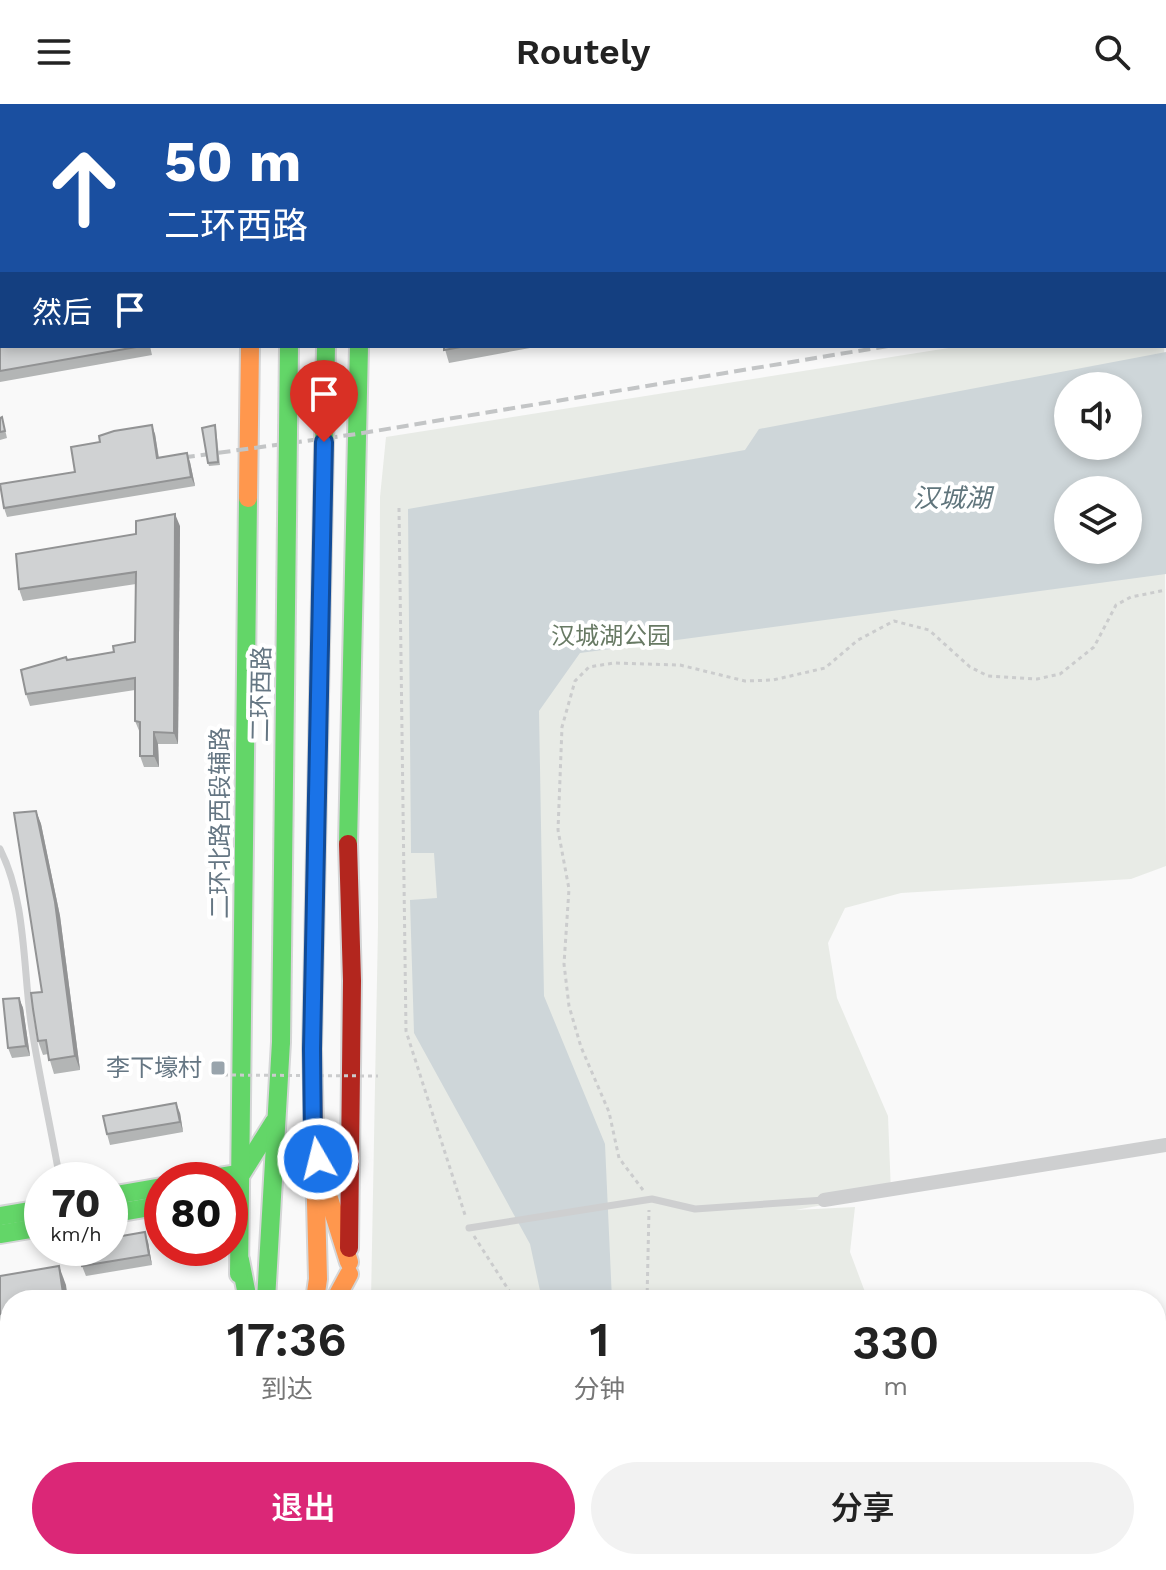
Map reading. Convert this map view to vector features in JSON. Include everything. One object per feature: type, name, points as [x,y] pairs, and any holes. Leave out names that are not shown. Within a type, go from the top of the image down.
[{"type":"main road","name":"二环北路西段辅路","points":[[238,1162],[250,348]]},
{"type":"main road","name":"二环西路","points":[[267,1290],[281,1042],[289,348]]},
{"type":"main road","points":[[316,1290],[312,1049],[326,348]]},
{"type":"main road","points":[[346,1290],[352,981],[347,801],[359,348]]},
{"type":"main road","points":[[248,1169],[279,1111]]},
{"type":"main road","points":[[313,1143],[349,1268],[339,1290]]},
{"type":"main road","points":[[0,1216],[24,1212]]},
{"type":"main road","points":[[0,1234],[24,1230]]},
{"type":"main road","name":"二环北路西段辅路","points":[[237,1290],[239,1266]]},
{"type":"main road","points":[[241,1266],[246,1290]]},
{"type":"street","points":[[824,1200],[1166,1145]]},
{"type":"lane","points":[[0,849],[7,862],[20,924],[31,1024],[57,1162]]},
{"type":"lane","points":[[469,1228],[652,1199],[695,1209],[824,1200]]},
{"type":"path","points":[[399,508],[406,1031],[469,1228],[509,1290]]},
{"type":"path","points":[[647,1290],[647,1220],[652,1199],[619,1158],[609,1112],[581,1047],[569,1006],[564,964],[569,889],[558,830],[562,727],[575,681],[589,667],[614,663],[680,665],[745,681],[773,680],[825,668],[858,640],[894,621],[929,630],[970,667],[988,676],[1037,679],[1060,674],[1094,647],[1116,605],[1131,597],[1166,590]]},
{"type":"path","points":[[224,1075],[378,1076]]},
{"type":"green space","name":"汉城湖公园","points":[[948,348],[1164,348],[1166,866],[1131,879],[901,893],[845,908],[828,943],[837,998],[888,1116],[891,1193],[795,1210],[855,1207],[850,1252],[864,1290],[371,1290],[378,926],[380,497],[386,437]]},
{"type":"water","name":"汉城湖","points":[[1166,352],[1166,574],[580,653],[539,711],[544,996],[605,1144],[612,1290],[540,1290],[530,1244],[414,1033],[410,900],[437,898],[434,853],[411,853],[408,509],[745,450],[759,429],[1054,373],[1054,460],[1142,460],[1142,372],[1060,372]]},
{"type":"building","points":[[0,348],[131,348],[0,371]]},
{"type":"building","points":[[0,418],[5,431],[0,432]]},
{"type":"building","points":[[152,425],[157,458],[187,453],[191,477],[4,508],[0,484],[75,472],[71,447],[100,442],[99,436],[114,431]]},
{"type":"building","points":[[215,425],[218,462],[208,463],[202,428]]},
{"type":"building","points":[[175,514],[174,733],[154,732],[154,756],[140,756],[140,722],[135,721],[135,678],[26,694],[21,670],[66,657],[67,660],[114,652],[113,646],[135,642],[136,572],[19,589],[16,554],[136,534],[136,521]]},
{"type":"building","points":[[36,811],[55,902],[75,1056],[49,1060],[46,1040],[38,1041],[33,1009],[31,993],[42,992],[14,813]]},
{"type":"building","points":[[19,998],[26,1046],[8,1048],[3,999]]},
{"type":"building","points":[[176,1103],[180,1122],[107,1134],[103,1116]]},
{"type":"building","points":[[144,1232],[144,1256],[128,1258],[128,1235]]},
{"type":"building","points":[[59,1266],[63,1290],[0,1290],[0,1276]]},
{"type":"railway","points":[[165,460],[357,434],[876,348]]},
{"type":"traffic: fast","points":[[281,1042],[289,348]]},
{"type":"traffic: fast","points":[[312,1049],[326,348]]},
{"type":"traffic: fast","points":[[348,844],[359,348]]},
{"type":"traffic: fast","points":[[239,1274],[248,498]]},
{"type":"traffic: fast","points":[[267,1290],[281,1042]]},
{"type":"traffic: fast","points":[[248,1163],[274,1122]]},
{"type":"traffic: fast","points":[[128,1193],[144,1190]]},
{"type":"traffic: fast","points":[[128,1211],[144,1208]]},
{"type":"traffic: fast","points":[[0,1216],[24,1212]]},
{"type":"traffic: fast","points":[[0,1234],[24,1230]]},
{"type":"traffic: fast","points":[[241,1266],[246,1290]]},
{"type":"traffic: slow","points":[[248,498],[250,348]]},
{"type":"traffic: slow","points":[[312,1049],[316,1290]]},
{"type":"traffic: slow","points":[[326,1189],[349,1262]]},
{"type":"traffic: slow","points":[[340,1290],[349,1274]]},
{"type":"traffic: jam","points":[[348,844],[352,981],[349,1248]]},
{"type":"place","name":"李下壕村","points":[[218,1068]]},
{"type":"route","points":[[318,1159],[313,1143],[312,1049],[324,442]]}]
